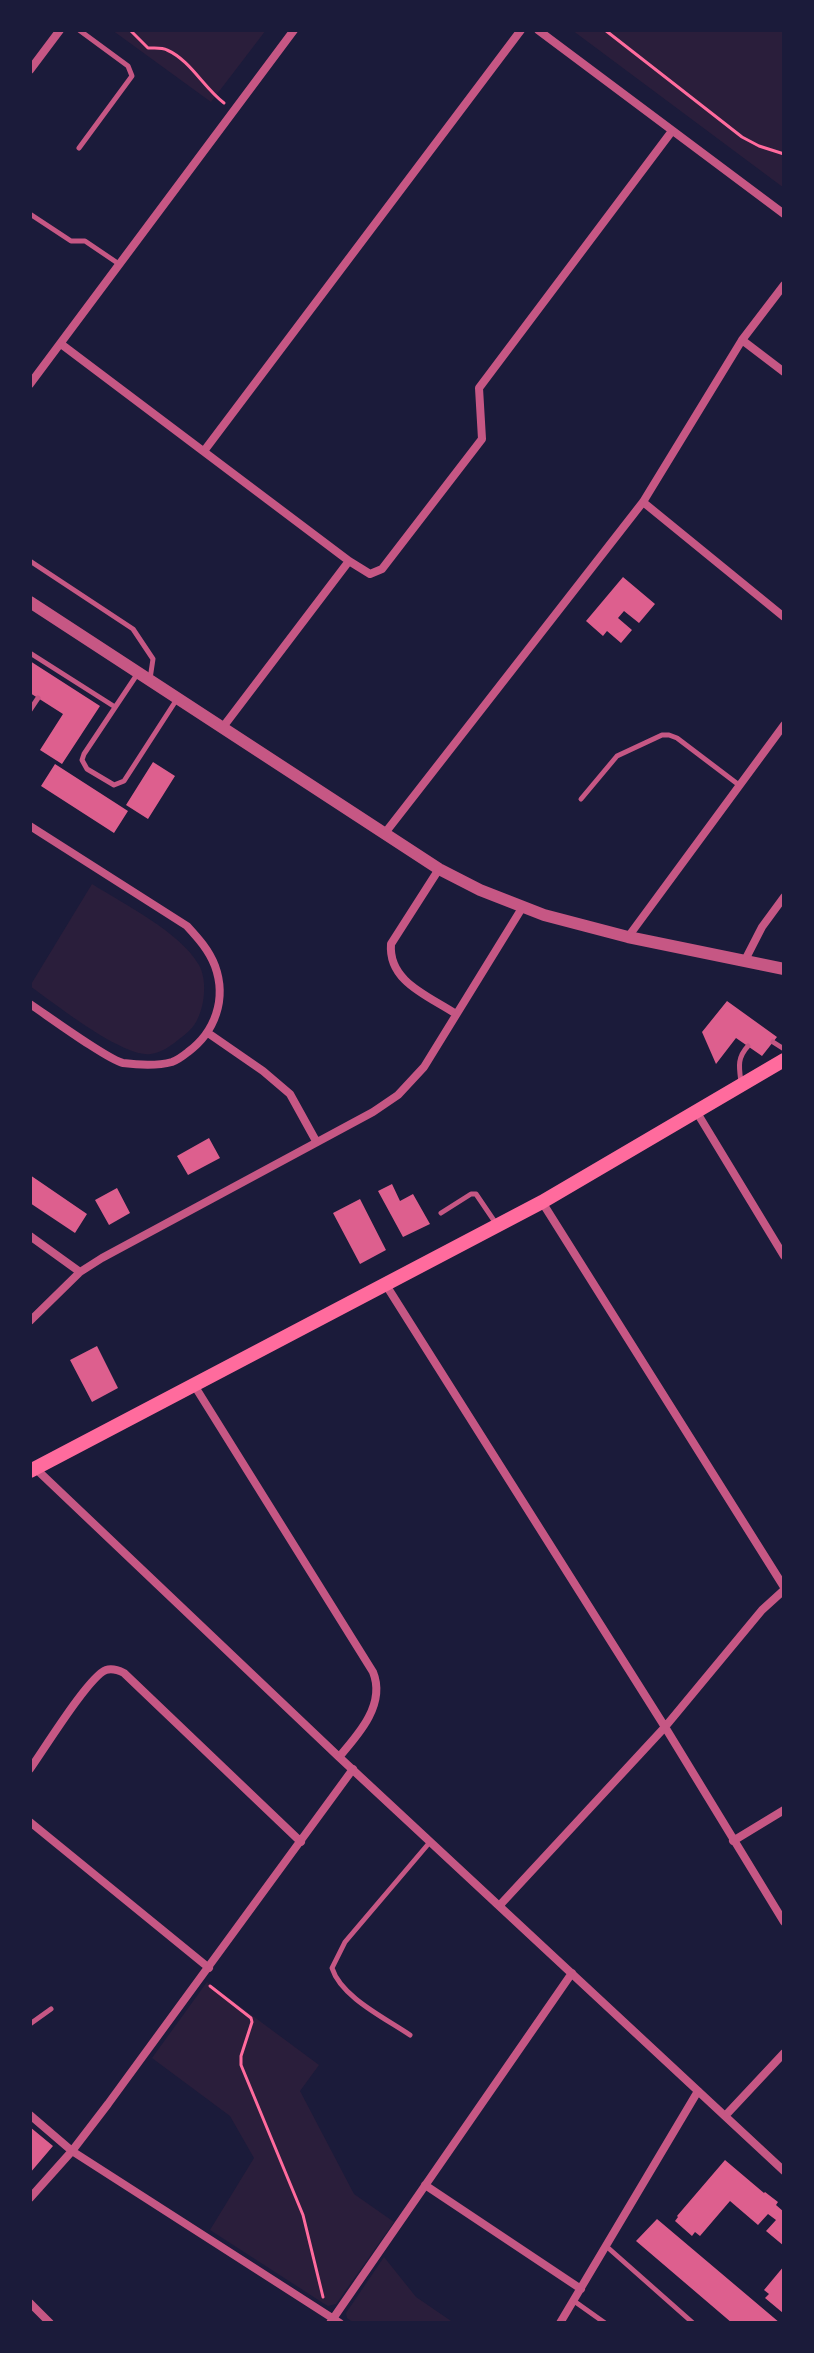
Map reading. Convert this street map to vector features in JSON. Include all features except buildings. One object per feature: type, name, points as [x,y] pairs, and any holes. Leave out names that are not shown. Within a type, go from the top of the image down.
[{"type":"main road","points":[[33,1469],[498,1226],[784,1063]]},
{"type":"street","points":[[30,70],[60,30]]},
{"type":"street","points":[[30,384],[294,30]]},
{"type":"street","points":[[204,451],[521,30]]},
{"type":"street","points":[[538,30],[784,214]]},
{"type":"street","points":[[61,344],[370,574],[382,569],[482,439],[479,388],[672,131]]},
{"type":"street","points":[[385,833],[643,502],[742,340],[784,285]]},
{"type":"street","points":[[742,340],[784,372]]},
{"type":"street","points":[[643,502],[784,617]]},
{"type":"street","points":[[223,727],[349,561]]},
{"type":"street","points":[[30,602],[439,869],[480,890],[522,908],[628,937],[784,969]]},
{"type":"street","points":[[628,937],[784,725]]},
{"type":"street","points":[[30,826],[187,926],[204,945],[215,966],[220,992],[215,1018],[200,1043],[175,1061],[146,1065],[119,1062],[30,1004]]},
{"type":"street","points":[[439,869],[391,944],[391,954],[396,972],[406,982],[456,1014]]},
{"type":"street","points":[[744,962],[762,927],[784,897]]},
{"type":"street","points":[[30,1321],[80,1272],[373,1112],[398,1095],[424,1067],[522,908]]},
{"type":"street","points":[[762,966],[784,978]]},
{"type":"street","points":[[208,1033],[290,1094],[316,1141]]},
{"type":"street","points":[[696,1111],[784,1256]]},
{"type":"street","points":[[500,1905],[665,1727],[762,1610],[784,1589],[542,1202]]},
{"type":"street","points":[[30,1236],[80,1272]]},
{"type":"street","points":[[386,1285],[665,1727],[784,1922]]},
{"type":"street","points":[[194,1385],[377,1682],[378,1693],[370,1715],[339,1757]]},
{"type":"street","points":[[33,1469],[784,2171]]},
{"type":"street","points":[[30,1769],[90,1684],[106,1670],[116,1669],[124,1673],[301,1842]]},
{"type":"street","points":[[30,2198],[72,2151],[353,1769]]},
{"type":"street","points":[[733,1841],[784,1810]]},
{"type":"street","points":[[30,1822],[209,1968]]},
{"type":"street","points":[[30,2115],[72,2151],[335,2321],[572,1973]]},
{"type":"street","points":[[725,2116],[784,2053]]},
{"type":"street","points":[[560,2323],[698,2091]]},
{"type":"street","points":[[425,2185],[581,2289]]},
{"type":"street","points":[[30,2303],[50,2323]]},
{"type":"lane","points":[[79,30],[128,66],[132,76],[79,148]]},
{"type":"lane","points":[[30,214],[71,241],[85,241],[120,265]]},
{"type":"lane","points":[[30,561],[133,629],[153,659],[150,680]]},
{"type":"lane","points":[[30,653],[54,672],[115,707]]},
{"type":"lane","points":[[138,672],[82,760],[87,769],[114,785],[124,781],[178,699]]},
{"type":"lane","points":[[30,710],[38,698]]},
{"type":"lane","points":[[581,799],[623,751],[662,735],[677,738],[739,785]]},
{"type":"lane","points":[[773,1042],[784,1049]]},
{"type":"lane","points":[[742,1085],[739,1062],[748,1046]]},
{"type":"lane","points":[[441,1213],[476,1194],[498,1226]]},
{"type":"lane","points":[[410,2035],[345,1990],[335,1979],[332,1968],[345,1942],[431,1841]]},
{"type":"lane","points":[[30,2024],[51,2009]]},
{"type":"lane","points":[[606,2246],[693,2323]]},
{"type":"lane","points":[[574,2301],[605,2323]]},
{"type":"path","points":[[130,30],[148,48],[165,48],[189,66],[212,94],[225,103]]},
{"type":"path","points":[[605,30],[742,137],[784,154]]},
{"type":"path","points":[[209,1968],[206,1983],[251,2018],[241,2065],[303,2215],[325,2304],[335,2321]]},
{"type":"shaded area","points":[[112,30],[266,30],[211,102]]},
{"type":"shaded area","points":[[572,30],[784,30],[784,188]]},
{"type":"shaded area","points":[[92,884],[165,930],[190,953],[202,971],[204,999],[196,1022],[169,1047],[158,1052],[139,1053],[107,1039],[30,986]]},
{"type":"shaded area","points":[[207,1982],[319,2065],[300,2091],[354,2194],[394,2222],[336,2304],[328,2306],[210,2230],[254,2158],[230,2116],[152,2058]]},
{"type":"shaded area","points":[[384,2257],[416,2297],[454,2323],[354,2323],[347,2318],[346,2313]]}]
